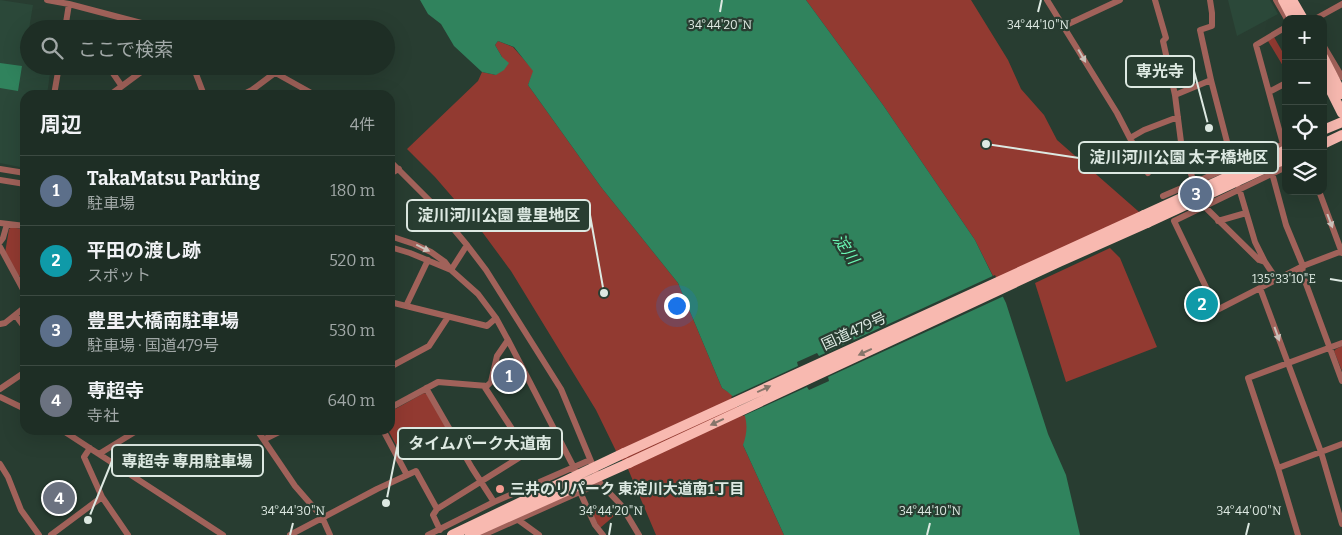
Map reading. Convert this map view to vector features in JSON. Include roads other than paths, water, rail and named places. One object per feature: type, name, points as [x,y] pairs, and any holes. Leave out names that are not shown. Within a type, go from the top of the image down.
[{"type":"highway","points":[[1283,0],[1291,15]]},
{"type":"highway","points":[[1292,0],[1301,15]]},
{"type":"highway","points":[[1325,60],[1342,94]]},
{"type":"highway","points":[[1327,83],[1342,113]]},
{"type":"highway","points":[[1327,128],[1342,122]]},
{"type":"highway","points":[[1327,142],[1342,135]]},
{"type":"highway","points":[[1272,165],[1282,150]]},
{"type":"highway","points":[[1272,165],[1282,161]]},
{"type":"highway","name":"国道479号","points":[[452,535],[633,449],[1272,165]]},
{"type":"highway","name":"国道479号","points":[[468,535],[1272,165]]},
{"type":"street","points":[[47,0],[133,20]]},
{"type":"street","points":[[1047,0],[1117,113],[1148,173]]},
{"type":"street","points":[[1064,26],[1120,0]]},
{"type":"street","points":[[1155,0],[1166,38],[1164,41],[1182,142],[1194,183]]},
{"type":"street","points":[[1210,0],[1212,26],[1200,30],[1233,165]]},
{"type":"street","points":[[1276,0],[1285,15]]},
{"type":"street","points":[[1298,0],[1306,15]]},
{"type":"street","points":[[66,20],[69,4]]},
{"type":"street","points":[[1322,15],[1342,4]]},
{"type":"street","points":[[1282,29],[1256,45],[1282,136]]},
{"type":"street","points":[[1327,52],[1342,77]]},
{"type":"street","points":[[55,90],[57,75]]},
{"type":"street","points":[[114,75],[121,85]]},
{"type":"street","points":[[116,90],[136,75]]},
{"type":"street","points":[[196,75],[202,90]]},
{"type":"street","points":[[255,90],[273,75]]},
{"type":"street","points":[[281,75],[306,90]]},
{"type":"street","points":[[1175,95],[1211,80]]},
{"type":"street","points":[[1269,92],[1282,85]]},
{"type":"street","points":[[1327,94],[1342,122]]},
{"type":"street","points":[[1130,138],[1144,130],[1178,117]]},
{"type":"street","points":[[1163,196],[1233,165],[1282,147]]},
{"type":"street","points":[[1282,166],[1272,165],[1239,188],[1174,220],[1217,310],[1304,266],[1342,251],[1321,195]]},
{"type":"street","points":[[1272,165],[1286,225],[1304,266],[1302,273],[1342,381]]},
{"type":"street","points":[[395,166],[431,202],[467,245],[491,278],[561,389],[600,483],[621,505],[639,535]]},
{"type":"street","points":[[0,168],[20,172]]},
{"type":"street","points":[[395,172],[399,170]]},
{"type":"street","points":[[0,180],[20,183]]},
{"type":"street","points":[[1239,188],[1255,242],[1276,280]]},
{"type":"street","points":[[1204,206],[1259,260],[1265,262]]},
{"type":"street","points":[[1218,220],[1246,213]]},
{"type":"street","points":[[0,222],[20,225]]},
{"type":"street","points":[[0,242],[7,224]]},
{"type":"street","points":[[395,238],[431,252],[445,262],[451,270],[478,294],[496,318],[557,434],[573,468],[595,525],[603,535]]},
{"type":"street","points":[[451,270],[467,245]]},
{"type":"street","points":[[0,247],[20,284]]},
{"type":"street","points":[[395,249],[451,270]]},
{"type":"street","points":[[406,306],[428,260]]},
{"type":"street","points":[[1260,288],[1321,452],[1342,524]]},
{"type":"street","points":[[395,303],[487,326],[496,318]]},
{"type":"street","points":[[0,324],[5,323],[20,312]]},
{"type":"street","points":[[16,316],[20,321]]},
{"type":"street","points":[[395,364],[429,346],[448,317]]},
{"type":"street","points":[[395,405],[438,382],[487,386],[491,382],[497,356],[508,340]]},
{"type":"street","points":[[1298,535],[1248,378],[1342,343]]},
{"type":"street","points":[[0,389],[20,375]]},
{"type":"street","points":[[484,386],[527,452]]},
{"type":"street","points":[[426,388],[494,502]]},
{"type":"street","points":[[0,396],[20,406]]},
{"type":"street","points":[[440,530],[433,515],[437,509],[557,434]]},
{"type":"street","points":[[70,435],[223,535]]},
{"type":"street","points":[[99,454],[130,435]]},
{"type":"street","points":[[261,435],[295,486],[322,517],[330,535]]},
{"type":"street","points":[[265,440],[274,435]]},
{"type":"street","points":[[387,435],[407,475]]},
{"type":"street","points":[[1278,468],[1342,444]]},
{"type":"street","points":[[90,448],[84,458],[102,497],[128,535]]},
{"type":"street","points":[[428,535],[494,502],[590,460]]},
{"type":"street","points":[[0,464],[8,477],[21,510],[39,535]]},
{"type":"street","points":[[290,535],[322,517],[416,471],[437,509]]},
{"type":"street","points":[[483,535],[600,483]]},
{"type":"street","points":[[51,535],[102,497]]},
{"type":"street","points":[[518,519],[539,535]]},
{"type":"water","name":"淀川","points":[[420,0],[806,0],[883,105],[975,240],[1006,303],[1048,434],[1066,475],[1080,535],[784,535],[743,445],[746,436],[744,412],[735,399],[722,388],[678,283],[601,187],[528,85],[533,71],[514,47],[498,41],[495,45],[502,57],[509,63],[504,70],[496,75],[482,72],[454,46],[441,24],[428,14]]},
{"type":"water","points":[[0,63],[20,66],[18,91],[0,88]]},
{"type":"place","name":"専光寺","points":[[1209,128]]},
{"type":"place","name":"淀川河川公園 太子橋地区","points":[[986,144]]},
{"type":"place","name":"豊里大橋南駐車場","points":[[1196,194]]},
{"type":"place","name":"淀川河川公園 豊里地区","points":[[604,293]]},
{"type":"place","name":"平田の渡し跡","points":[[1202,304]]},
{"type":"place","name":"TakaMatsu Parking","points":[[509,376]]},
{"type":"place","name":"三井のリパーク 東淀川大道南1丁目","points":[[500,489]]},
{"type":"place","name":"専超寺","points":[[59,498]]},
{"type":"place","name":"タイムパーク大道南","points":[[386,503]]},
{"type":"place","name":"専超寺 専用駐車場","points":[[88,520]]}]
